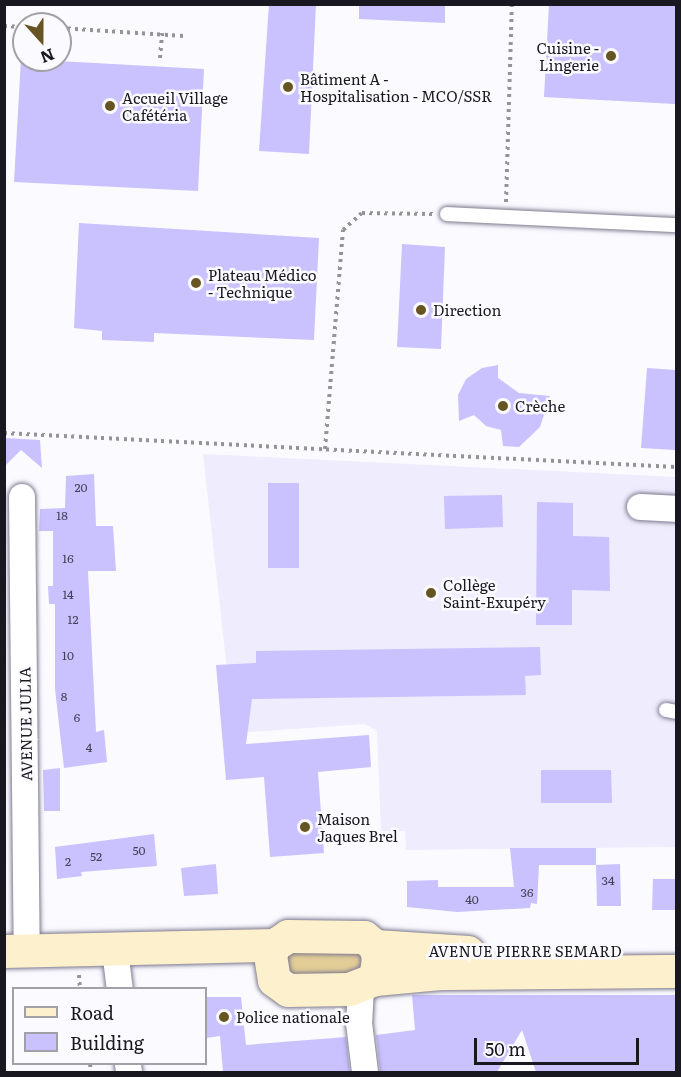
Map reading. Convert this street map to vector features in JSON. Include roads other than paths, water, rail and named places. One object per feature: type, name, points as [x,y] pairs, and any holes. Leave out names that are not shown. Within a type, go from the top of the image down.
[{"type":"main road","name":"AVENUE PIERRE SEMARD","points":[[16,951],[115,950],[245,967],[272,959],[288,936],[351,934],[364,937],[375,946],[443,952],[676,950]]},
{"type":"main road","points":[[368,983],[379,968],[375,946]]},
{"type":"main road","name":"AVENUE PIERRE SEMARD","points":[[272,959],[278,985],[288,990],[368,983],[440,973],[676,971]]},
{"type":"street","name":"AVENUE JULIA","points":[[16,951],[22,496]]},
{"type":"street","points":[[640,507],[676,509]]},
{"type":"street","points":[[115,950],[120,987]]},
{"type":"street","points":[[365,1072],[359,1023],[368,983]]},
{"type":"lane","points":[[447,214],[676,225]]},
{"type":"place","name":"Cuisine - Lingerie","points":[[611,56]]},
{"type":"place","name":"Bâtiment A - Hospitalisation - MCO/SSR","points":[[288,87]]},
{"type":"place","name":"Accueil Village Cafétéria","points":[[110,106]]},
{"type":"place","name":"Plateau Médico - Technique","points":[[196,283]]},
{"type":"place","name":"Direction","points":[[421,310]]},
{"type":"place","name":"Crèche","points":[[503,406]]},
{"type":"place","name":"Collège Saint-Exupéry","points":[[431,593]]},
{"type":"place","name":"Maison Jaques Brel","points":[[305,827]]},
{"type":"place","name":"Police nationale","points":[[224,1017]]}]
